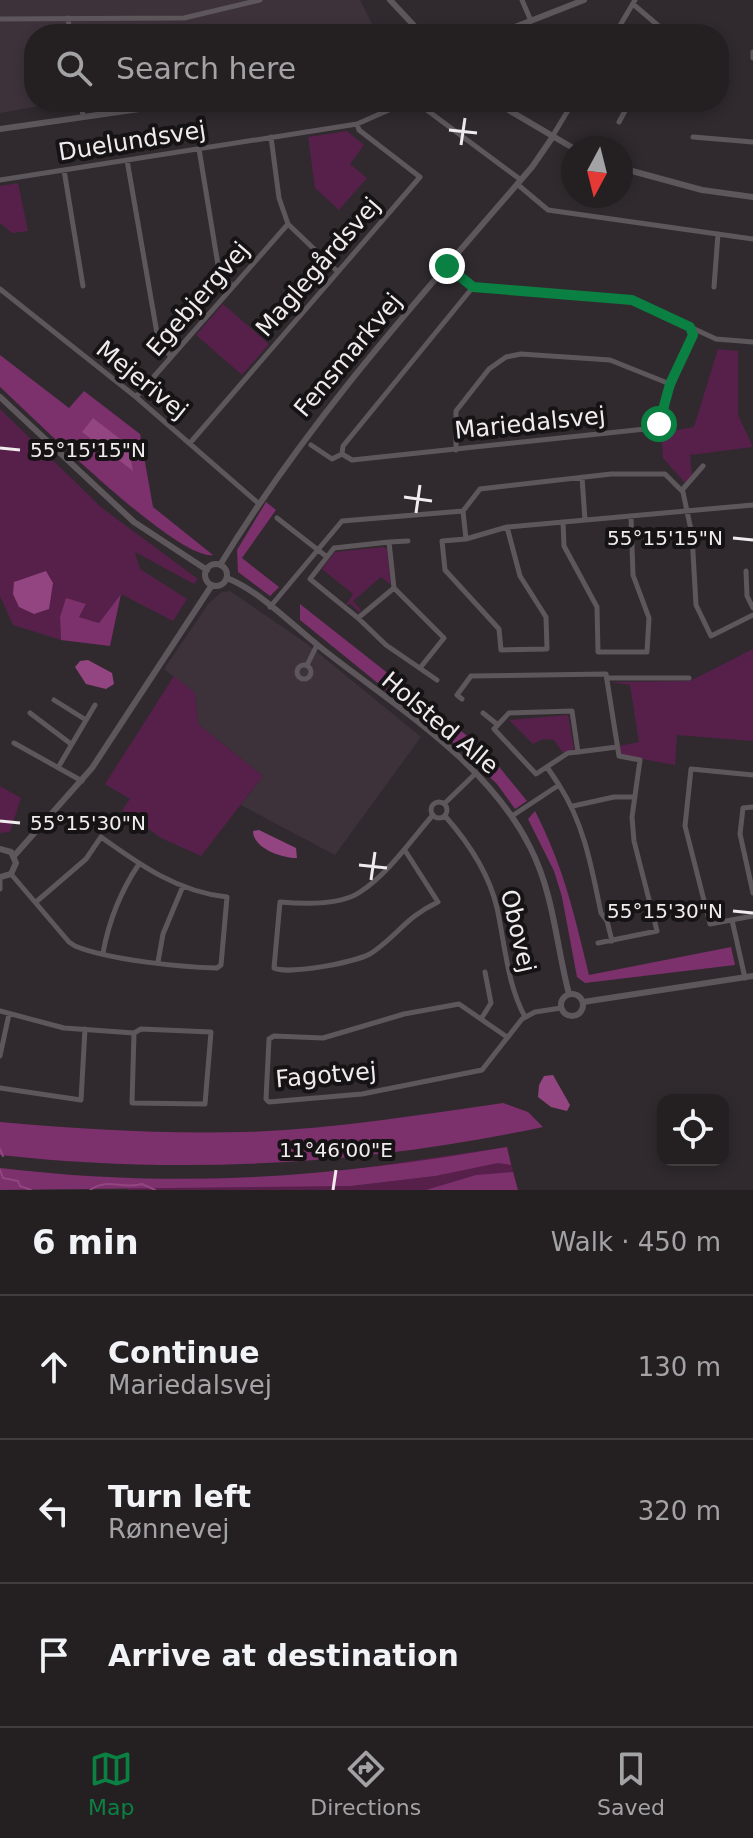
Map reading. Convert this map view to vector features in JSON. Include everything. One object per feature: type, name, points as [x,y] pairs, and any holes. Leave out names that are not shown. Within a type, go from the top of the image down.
[{"type":"street","points":[[0,19],[184,18],[260,0]]},
{"type":"street","points":[[390,0],[413,24]]},
{"type":"street","points":[[522,0],[531,21]]},
{"type":"street","points":[[523,24],[584,0]]},
{"type":"street","points":[[621,24],[634,2],[657,24]]},
{"type":"street","points":[[68,18],[69,24]]},
{"type":"street","points":[[753,52],[753,58]]},
{"type":"street","points":[[82,112],[83,116]]},
{"type":"street","points":[[0,129],[113,112]]},
{"type":"street","name":"Duelundsvej","points":[[0,180],[357,124],[384,112]]},
{"type":"street","points":[[429,112],[519,182],[548,210],[753,239]]},
{"type":"street","points":[[511,112],[561,142]]},
{"type":"street","name":"Fensmarkvej","points":[[220,565],[258,503],[363,360],[519,182],[567,112]]},
{"type":"street","points":[[619,122],[624,112]]},
{"type":"street","name":"Maglegårdsvej","points":[[190,443],[420,177],[359,130],[357,124]]},
{"type":"street","points":[[271,137],[279,198],[288,224],[338,272]]},
{"type":"street","points":[[693,137],[753,142]]},
{"type":"street","points":[[199,149],[218,265],[222,276],[233,286]]},
{"type":"street","points":[[127,160],[158,339],[171,357]]},
{"type":"street","points":[[64,170],[83,286]]},
{"type":"street","points":[[633,171],[702,190],[753,197]]},
{"type":"street","name":"Egebjergvej","points":[[136,397],[288,224]]},
{"type":"street","points":[[714,287],[718,234]]},
{"type":"street","points":[[447,266],[473,287],[632,300],[650,306],[694,331],[723,341],[753,342]]},
{"type":"street","points":[[342,454],[343,446],[473,287]]},
{"type":"street","name":"Mejerivej","points":[[0,289],[136,397],[258,503]]},
{"type":"street","name":"Mariedalsvej","points":[[311,445],[332,459],[342,454],[352,460],[655,428],[670,384],[694,331]]},
{"type":"street","points":[[456,450],[456,411],[489,369],[506,357],[521,354],[610,360],[670,384]]},
{"type":"street","points":[[0,397],[134,522],[207,570]]},
{"type":"street","points":[[682,490],[703,466]]},
{"type":"street","points":[[466,539],[463,511],[480,489],[582,477],[665,474],[682,490],[692,535],[696,605],[711,636],[753,615]]},
{"type":"street","points":[[582,477],[585,520]]},
{"type":"street","points":[[507,527],[520,576],[546,617],[547,649],[501,650],[499,629],[445,570],[442,541],[466,539],[507,527],[753,505]]},
{"type":"street","points":[[270,607],[342,521],[463,511]]},
{"type":"street","points":[[563,522],[564,546],[597,607],[598,652],[647,652],[649,618],[633,575],[631,517]]},
{"type":"street","points":[[277,518],[327,557]]},
{"type":"street","points":[[408,541],[334,548],[310,579],[386,645],[437,680]]},
{"type":"street","points":[[389,542],[394,588],[444,638],[420,668]]},
{"type":"street","points":[[220,565],[225,568],[227,578],[222,585],[212,585],[207,580],[207,570],[220,565]]},
{"type":"street","points":[[746,571],[747,596],[753,608]]},
{"type":"street","name":"Holsted Alle","points":[[227,578],[270,607],[476,773],[512,816],[530,847],[549,895],[569,994]]},
{"type":"street","points":[[14,856],[83,781],[212,585]]},
{"type":"street","points":[[358,618],[394,588]]},
{"type":"street","points":[[307,665],[317,645]]},
{"type":"street","points":[[462,699],[457,695],[471,676],[606,674],[619,756],[640,760],[634,841],[657,931],[598,943]]},
{"type":"street","points":[[607,678],[689,678]]},
{"type":"street","points":[[54,700],[86,720]]},
{"type":"street","points":[[59,766],[95,705]]},
{"type":"street","points":[[578,752],[572,711],[509,713],[494,729],[536,774],[568,753],[578,752],[617,747]]},
{"type":"street","points":[[30,713],[71,744]]},
{"type":"street","points":[[483,713],[498,725]]},
{"type":"street","points":[[14,743],[83,781]]},
{"type":"street","points":[[547,767],[573,806],[589,852],[601,913],[607,921],[612,941]]},
{"type":"street","points":[[753,775],[691,769],[685,826],[710,924],[753,916]]},
{"type":"street","points":[[406,852],[438,902],[413,913],[371,954],[294,972],[274,968],[280,902],[307,905],[354,896],[406,852],[433,815],[433,806],[444,804],[476,773]]},
{"type":"street","points":[[512,816],[559,785]]},
{"type":"street","points":[[573,806],[614,797],[635,797]]},
{"type":"street","points":[[433,815],[445,816],[447,810],[444,804]]},
{"type":"street","points":[[753,807],[743,808],[740,834],[753,893]]},
{"type":"street","name":"Obovej","points":[[445,816],[470,847],[490,887],[514,993],[525,1017]]},
{"type":"street","points":[[11,874],[69,942],[103,953],[158,962],[165,966],[204,968],[221,965],[227,897],[183,886],[139,864],[101,837],[86,859],[36,902]]},
{"type":"street","points":[[0,849],[14,856]]},
{"type":"street","points":[[0,889],[0,878],[11,874],[16,867],[14,856]]},
{"type":"street","points":[[103,953],[108,925],[123,887],[139,864]]},
{"type":"street","points":[[158,962],[163,934],[183,886]]},
{"type":"street","points":[[583,1002],[749,977],[732,920]]},
{"type":"street","points":[[481,1019],[491,1003],[485,972]]},
{"type":"street","points":[[569,994],[579,996],[583,1002],[580,1013],[574,1016],[566,1015],[561,1008],[561,1001],[569,994]]},
{"type":"street","name":"Fagotvej","points":[[507,1037],[456,1004],[404,1014],[323,1038],[274,1036],[269,1039],[266,1099],[269,1102],[362,1094],[482,1070],[525,1017]]},
{"type":"street","points":[[525,1017],[561,1008]]},
{"type":"street","points":[[0,1011],[85,1029],[134,1033],[141,1029],[211,1032],[214,1036],[205,1104],[132,1103],[134,1033]]},
{"type":"street","points":[[0,1056],[9,1014]]},
{"type":"street","points":[[0,1088],[81,1100],[85,1029]]},
{"type":"shaded area","points":[[0,0],[360,0],[372,24],[24,24],[24,109],[0,113]]},
{"type":"shaded area","points":[[347,131],[364,145],[350,164],[367,178],[339,210],[315,188],[308,137]]},
{"type":"shaded area","points":[[18,183],[28,231],[12,233],[0,223],[0,186]]},
{"type":"shaded area","points":[[223,304],[269,344],[242,375],[196,335]]},
{"type":"shaded area","points":[[718,349],[738,351],[738,415],[753,447],[690,455],[692,475],[685,483],[663,458],[661,433],[694,427]]},
{"type":"shaded area","points":[[0,355],[69,408],[84,391],[140,434],[153,507],[213,555],[195,551],[169,536],[42,427],[0,387]]},
{"type":"shaded area","points":[[0,409],[102,508],[198,579],[194,584],[135,552],[140,569],[187,599],[173,621],[121,594],[99,623],[79,617],[86,605],[60,617],[61,640],[13,625],[0,596]]},
{"type":"shaded area","points":[[93,418],[128,445],[133,471],[82,432]]},
{"type":"shaded area","points":[[266,502],[276,510],[242,558],[279,587],[270,596],[238,572],[237,550]]},
{"type":"shaded area","points":[[387,549],[391,585],[381,577],[353,601],[361,610],[359,612],[351,604],[346,605],[353,594],[322,569],[335,552]]},
{"type":"shaded area","points":[[46,571],[53,583],[49,609],[34,614],[19,607],[13,594],[14,582]]},
{"type":"shaded area","points":[[230,591],[306,643],[421,737],[335,855],[241,805],[263,776],[198,724],[195,693],[164,669],[209,603],[222,592]]},
{"type":"shaded area","points":[[121,594],[110,646],[61,640],[60,617],[66,598],[86,604],[79,617],[99,623]]},
{"type":"shaded area","points":[[300,604],[432,708],[422,719],[300,620]]},
{"type":"shaded area","points":[[753,649],[753,741],[677,735],[675,765],[620,755],[619,746],[639,742],[630,685],[610,682],[690,681]]},
{"type":"shaded area","points":[[88,660],[112,673],[114,684],[106,689],[86,684],[75,667],[80,661]]},
{"type":"shaded area","points":[[174,676],[195,693],[198,724],[263,776],[201,856],[161,838],[122,810],[130,799],[105,784]]},
{"type":"shaded area","points":[[568,715],[574,749],[563,753],[554,740],[543,739],[533,744],[509,720]]},
{"type":"shaded area","points":[[450,722],[487,752],[527,801],[515,809],[497,784],[443,733]]},
{"type":"shaded area","points":[[0,786],[21,798],[10,832],[0,833]]},
{"type":"shaded area","points":[[535,811],[561,872],[589,975],[731,947],[735,965],[585,983],[577,977],[554,871],[528,819]]},
{"type":"shaded area","points":[[259,830],[296,848],[297,858],[276,854],[263,847],[254,837],[253,831]]},
{"type":"shaded area","points":[[553,1075],[570,1105],[567,1111],[551,1107],[538,1097],[544,1076]]},
{"type":"shaded area","points":[[503,1103],[528,1112],[543,1127],[409,1150],[273,1163],[136,1164],[0,1155],[0,1122],[182,1132],[276,1131]]},
{"type":"shaded area","points":[[507,1147],[518,1190],[128,1190],[129,1180],[307,1176]]},
{"type":"shaded area","points":[[507,1147],[511,1165],[498,1163],[435,1176],[350,1186],[0,1190],[0,1168],[130,1178],[254,1177],[378,1166]]},
{"type":"shaded area","points":[[513,1172],[518,1190],[426,1190],[476,1175]]},
{"type":"waterway","points":[[0,1149],[3,1156]]},
{"type":"waterway","points":[[0,1170],[3,1178],[18,1181],[20,1186],[31,1190]]},
{"type":"waterway","points":[[90,1190],[103,1184],[142,1184],[155,1190]]},
{"type":"route","points":[[447,266],[473,287],[632,300],[690,327],[693,335],[670,384],[659,424]]}]
